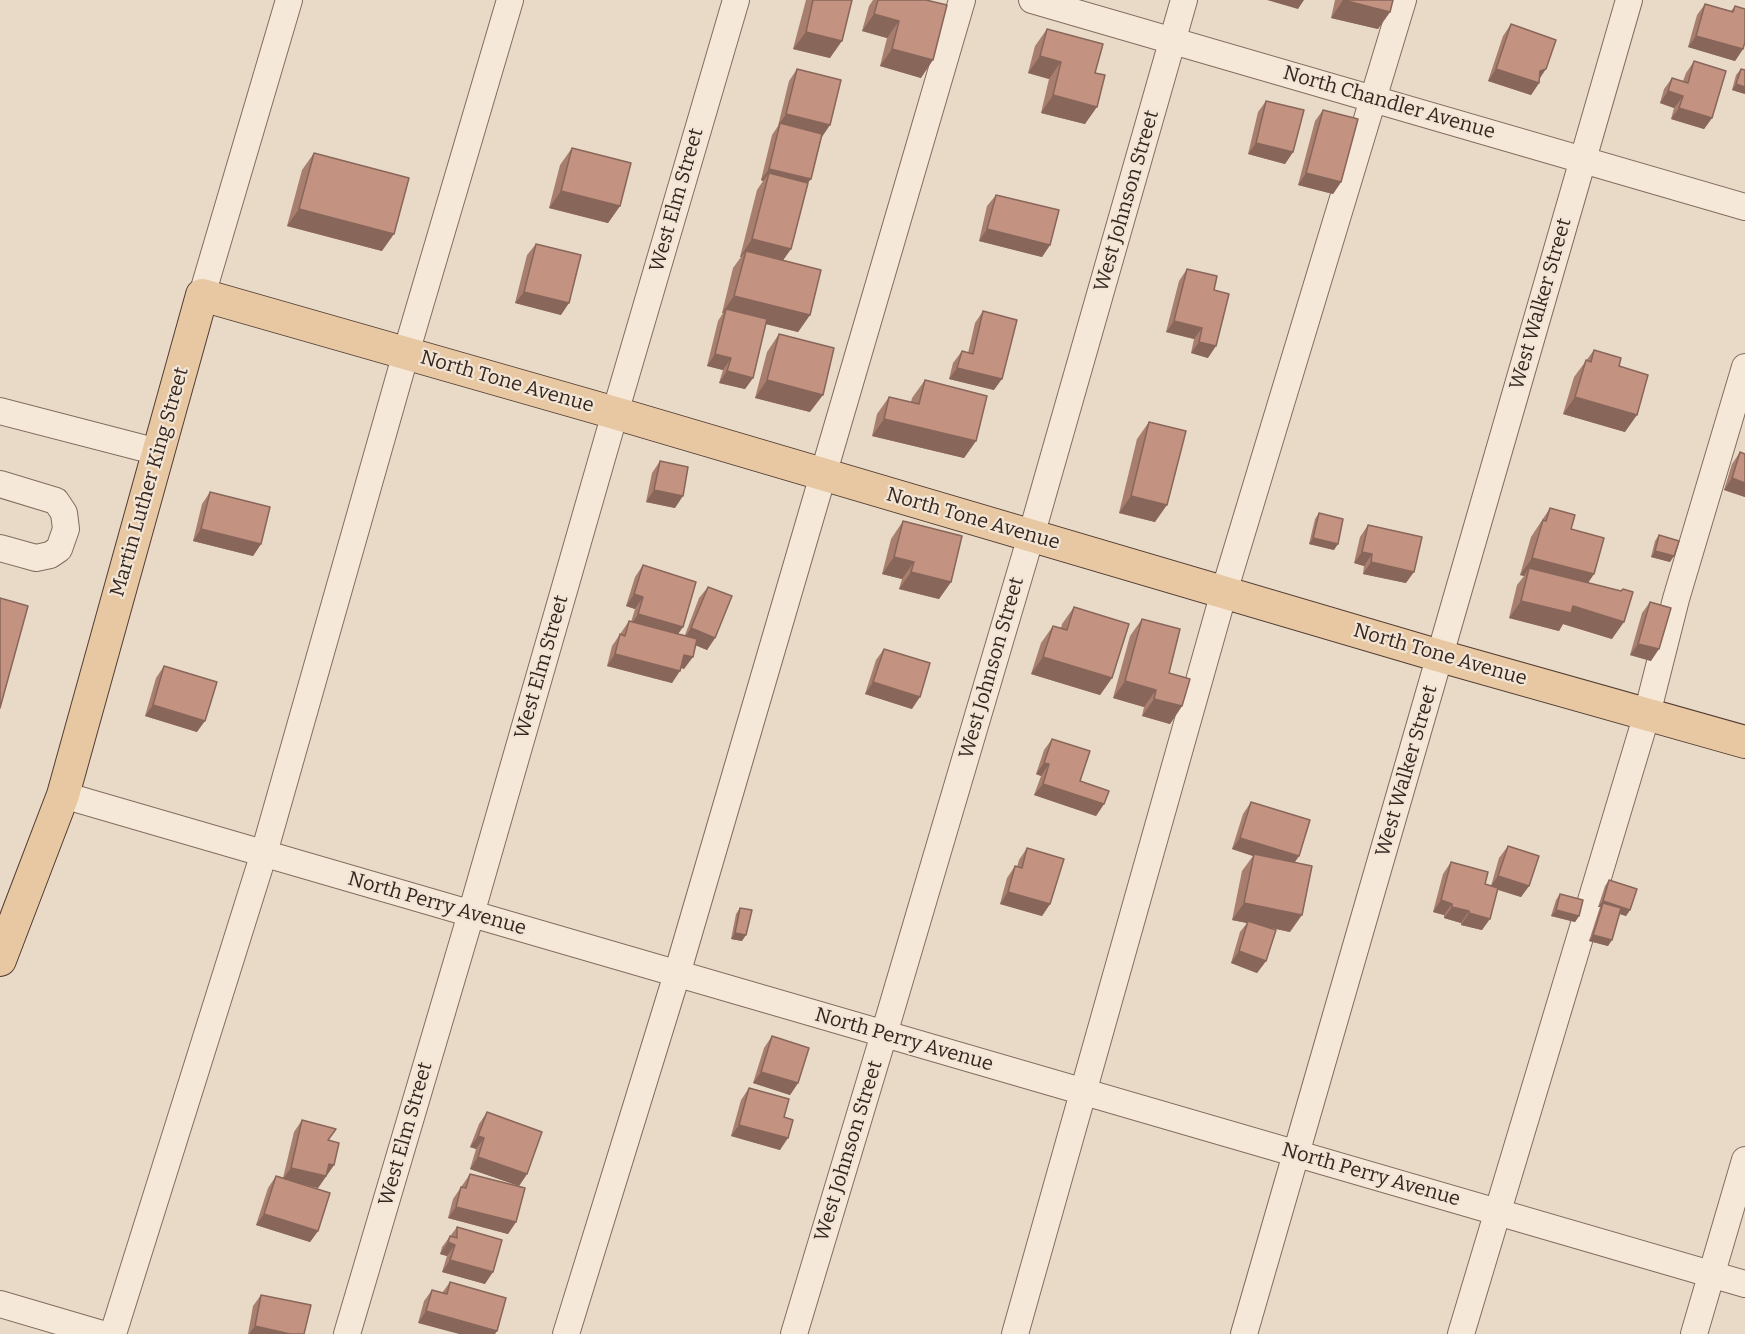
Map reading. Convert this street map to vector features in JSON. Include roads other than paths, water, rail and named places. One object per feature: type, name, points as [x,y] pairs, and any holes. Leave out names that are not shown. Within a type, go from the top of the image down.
[{"type":"main road","name":"North Tone Avenue","points":[[202,295],[615,413],[1440,656],[1745,742]]},
{"type":"main road","name":"Martin Luther King Street","points":[[0,960],[63,795],[202,295]]},
{"type":"street","name":"Martin Luther King Street","points":[[202,295],[289,0]]},
{"type":"street","points":[[114,1334],[264,853],[406,353],[510,0]]},
{"type":"street","name":"West Elm Street","points":[[347,1334],[736,0]]},
{"type":"street","points":[[566,1334],[677,974],[962,0]]},
{"type":"street","name":"North Chandler Avenue","points":[[1032,0],[1745,207]]},
{"type":"street","name":"West Johnson Street","points":[[794,1334],[1031,536],[1184,0]]},
{"type":"street","points":[[1016,1334],[1224,592],[1403,0]]},
{"type":"street","name":"West Walker Street","points":[[1244,1334],[1629,0]]},
{"type":"street","points":[[1461,1334],[1647,714],[1676,599],[1745,367]]},
{"type":"street","points":[[0,411],[158,452]]},
{"type":"street","points":[[0,484],[56,501],[64,513],[66,529],[59,549],[50,555],[36,558],[0,548]]},
{"type":"street","name":"North Perry Avenue","points":[[63,795],[1745,1284]]},
{"type":"street","points":[[1694,1334],[1745,1160]]},
{"type":"street","points":[[0,1304],[102,1334]]}]
